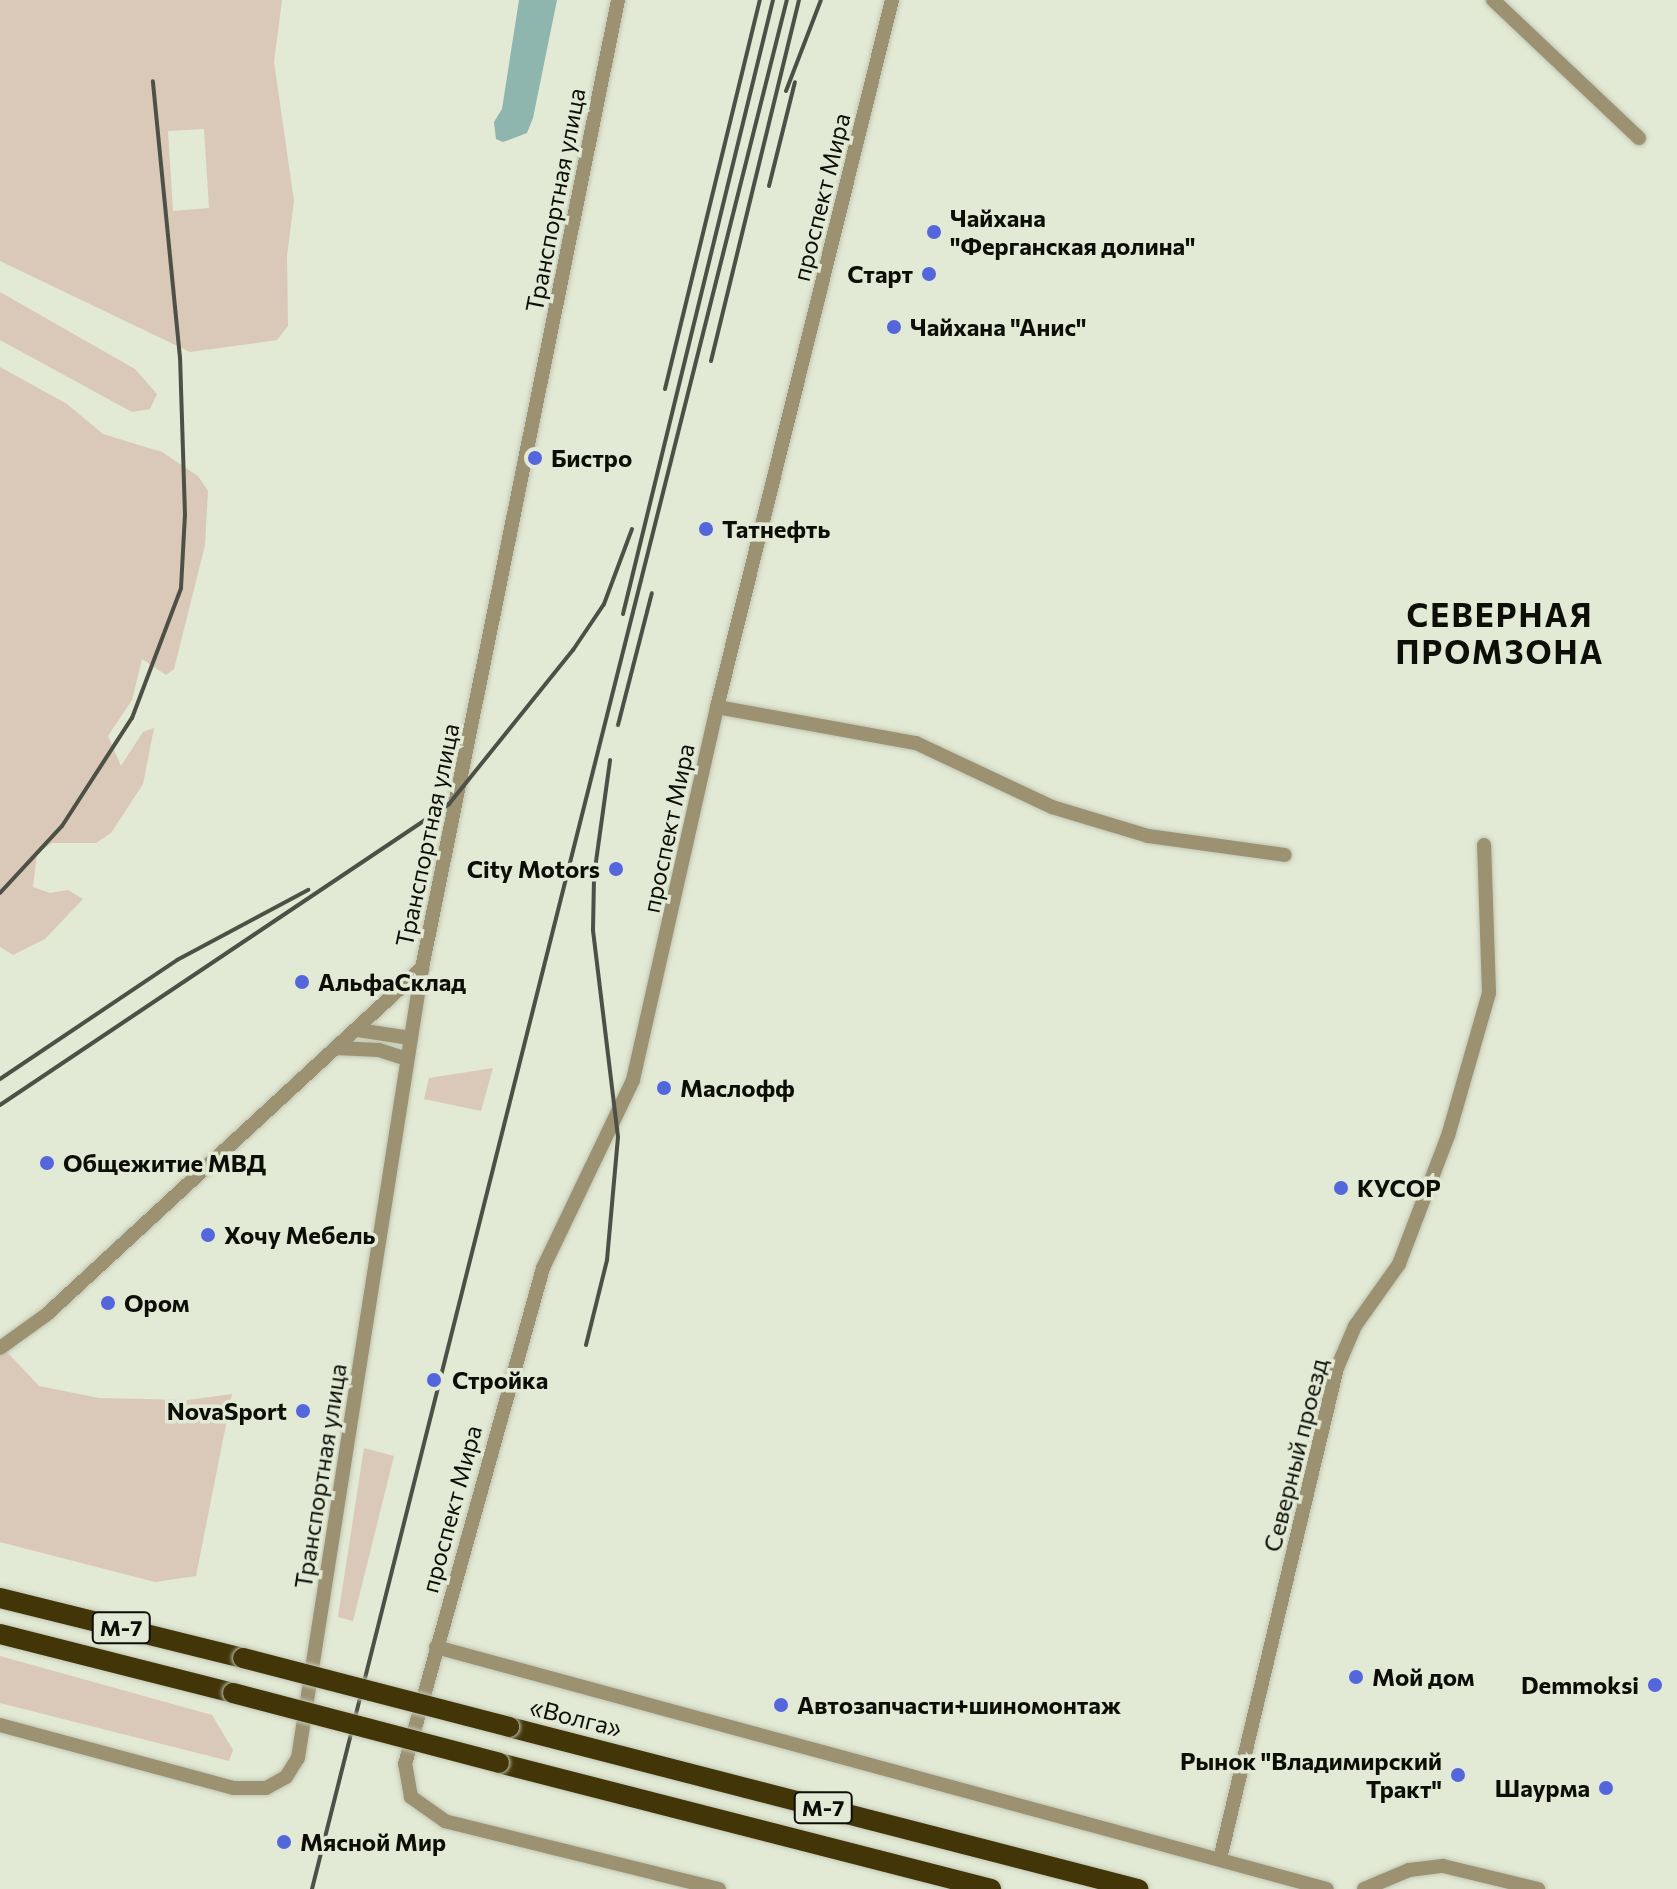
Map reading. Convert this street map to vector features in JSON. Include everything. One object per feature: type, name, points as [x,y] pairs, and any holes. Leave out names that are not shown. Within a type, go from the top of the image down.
[{"type":"highway","name":"«Волга»","points":[[0,1598],[1138,1889]]},
{"type":"highway","name":"М-7","points":[[0,1634],[991,1889]]},
{"type":"street","name":"Транспортная улица","points":[[0,1725],[234,1788],[266,1788],[286,1777],[298,1758],[422,968],[618,0]]},
{"type":"street","name":"проспект Мира","points":[[719,1889],[445,1821],[419,1807],[411,1797],[405,1764],[543,1268],[633,1080],[717,707],[892,0]]},
{"type":"street","points":[[1493,0],[1639,138]]},
{"type":"street","points":[[717,707],[916,743],[1052,807],[1148,836],[1285,855]]},
{"type":"street","name":"Северный проезд","points":[[1220,1859],[1337,1368],[1355,1326],[1399,1264],[1448,1136],[1489,993],[1484,845]]},
{"type":"street","points":[[0,1348],[46,1315],[422,968]]},
{"type":"street","points":[[358,1030],[410,1038]]},
{"type":"street","points":[[336,1048],[379,1050],[406,1059]]},
{"type":"street","points":[[436,1647],[1327,1889]]},
{"type":"street","points":[[1364,1889],[1409,1870],[1443,1866],[1538,1889]]},
{"type":"street","points":[[1404,1889],[1409,1870]]},
{"type":"shaded area","points":[[0,0],[282,0],[274,62],[294,201],[287,256],[288,326],[277,340],[190,352],[0,261]],"holes":[[[204,129],[209,208],[173,211],[168,131]]]},
{"type":"shaded area","points":[[0,292],[135,369],[157,394],[150,409],[132,412],[0,340]]},
{"type":"shaded area","points":[[0,367],[67,404],[103,434],[162,452],[198,476],[208,491],[205,545],[174,669],[166,675],[142,659],[132,700],[108,736],[121,766],[143,732],[154,728],[143,784],[111,833],[96,843],[52,843],[37,853],[33,887],[50,893],[68,890],[83,899],[45,939],[13,955],[0,947]]},
{"type":"shaded area","points":[[493,1068],[481,1111],[424,1099],[429,1078]]},
{"type":"shaded area","points":[[7,1352],[39,1386],[99,1398],[188,1400],[232,1394],[196,1576],[155,1582],[0,1542],[0,1354]]},
{"type":"shaded area","points":[[364,1448],[394,1456],[353,1621],[338,1617]]},
{"type":"shaded area","points":[[0,1656],[212,1715],[233,1750],[229,1761],[0,1703]]},
{"type":"water","points":[[519,0],[557,0],[533,118],[527,133],[503,142],[496,139],[494,122],[502,109]]},
{"type":"railway","points":[[665,389],[760,0]]},
{"type":"railway","points":[[623,614],[773,0]]},
{"type":"railway","points":[[312,1889],[787,0]]},
{"type":"railway","points":[[711,361],[799,0]]},
{"type":"railway","points":[[786,91],[821,0]]},
{"type":"railway","points":[[0,893],[62,826],[132,718],[181,588],[185,515],[180,358],[153,81]]},
{"type":"railway","points":[[769,186],[795,82]]},
{"type":"railway","points":[[0,1105],[449,804],[573,650],[604,604],[632,529]]},
{"type":"railway","points":[[618,725],[652,593]]},
{"type":"railway","points":[[586,1345],[607,1260],[618,1137],[593,930],[594,876],[610,760]]},
{"type":"railway","points":[[0,1079],[177,960],[308,890]]},
{"type":"place","name":"Чайхана \"Ферганская долина\"","points":[[934,232]]},
{"type":"place","name":"Старт","points":[[929,274]]},
{"type":"place","name":"Чайхана \"Анис\"","points":[[894,327]]},
{"type":"place","name":"Бистро","points":[[535,458]]},
{"type":"place","name":"Татнефть","points":[[706,529]]},
{"type":"place","name":"City Motors","points":[[616,869]]},
{"type":"place","name":"АльфаСклад","points":[[302,982]]},
{"type":"place","name":"Маслофф","points":[[664,1088]]},
{"type":"place","name":"Общежитие МВД","points":[[47,1163]]},
{"type":"place","name":"КУСОР","points":[[1341,1188]]},
{"type":"place","name":"Хочу Мебель","points":[[208,1235]]},
{"type":"place","name":"Ором","points":[[108,1303]]},
{"type":"place","name":"Стройка","points":[[434,1380]]},
{"type":"place","name":"NovaSport","points":[[303,1411]]},
{"type":"place","name":"Мой дом","points":[[1356,1677]]},
{"type":"place","name":"Demmoksi","points":[[1655,1685]]},
{"type":"place","name":"Автозапчасти+шиномонтаж","points":[[781,1705]]},
{"type":"place","name":"Рынок \"Владимирский Тракт\"","points":[[1458,1775]]},
{"type":"place","name":"Шаурма","points":[[1606,1788]]},
{"type":"place","name":"Мясной Мир","points":[[284,1842]]},
{"type":"district","name":"СЕВЕРНАЯ ПРОМЗОНА","points":[[1500,634]]}]
